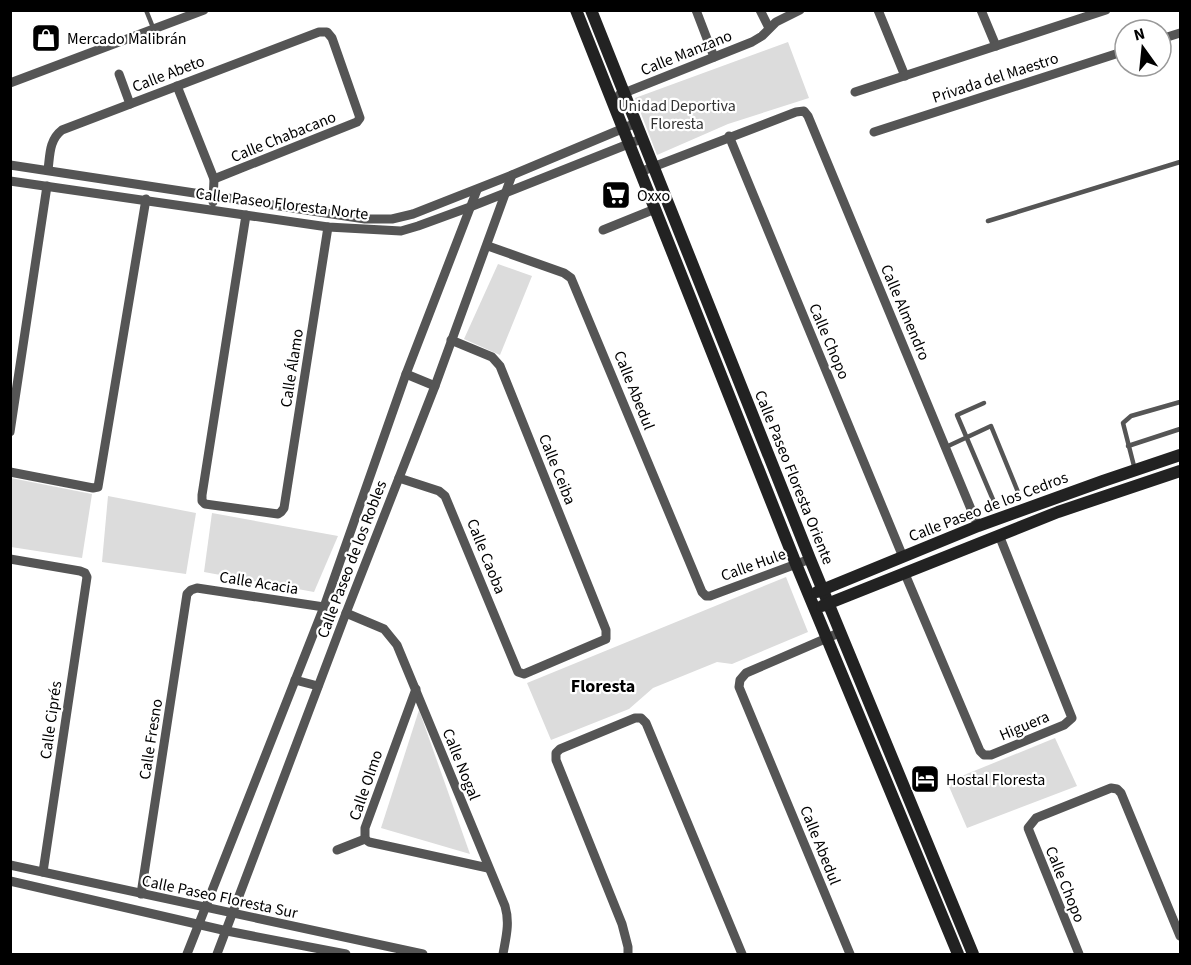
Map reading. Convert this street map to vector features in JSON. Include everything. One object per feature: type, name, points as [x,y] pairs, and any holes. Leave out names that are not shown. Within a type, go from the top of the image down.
[{"type":"main road","name":"Calle Paseo Floresta Oriente","points":[[576,10],[796,564],[958,954]]},
{"type":"main road","name":"Calle Paseo Floresta Oriente","points":[[591,10],[810,559],[973,954]]},
{"type":"main road","points":[[738,417],[751,412]]},
{"type":"main road","name":"Calle Paseo de los Cedros","points":[[809,595],[978,526],[1180,455]]},
{"type":"main road","name":"Calle Paseo de los Cedros","points":[[815,609],[1058,512],[1180,471]]},
{"type":"main road","points":[[919,860],[932,854]]},
{"type":"street","points":[[696,10],[714,57]]},
{"type":"street","points":[[760,10],[769,28]]},
{"type":"street","name":"Calle Manzano","points":[[611,99],[758,39],[776,22],[800,10]]},
{"type":"street","points":[[878,10],[905,76]]},
{"type":"street","points":[[981,10],[996,46]]},
{"type":"street","points":[[855,92],[1085,14],[1106,10]]},
{"type":"street","points":[[10,83],[199,12]]},
{"type":"street","name":"Calle Abeto","points":[[48,170],[52,142],[62,130],[319,32],[327,33],[336,49],[360,118]]},
{"type":"street","name":"Privada del Maestro","points":[[874,132],[1113,55]]},
{"type":"street","points":[[119,74],[130,104]]},
{"type":"street","points":[[177,86],[214,179],[211,210]]},
{"type":"street","name":"Calle Almendro","points":[[729,136],[796,112],[804,111],[808,116],[978,526]]},
{"type":"street","name":"Calle Chabacano","points":[[214,179],[357,122],[360,118]]},
{"type":"street","name":"Calle Paseo Floresta Norte","points":[[10,165],[365,219],[392,219],[413,214],[477,190],[636,123]]},
{"type":"street","points":[[640,172],[729,136]]},
{"type":"street","name":"Calle Chopo","points":[[729,136],[903,556]]},
{"type":"street","name":"Calle Paseo Floresta Norte","points":[[10,181],[328,227],[400,231],[470,207],[641,139]]},
{"type":"street","name":"Calle Paseo de los Robles","points":[[217,954],[435,386],[512,175]]},
{"type":"street","points":[[10,432],[47,186]]},
{"type":"street","name":"Calle Paseo de los Robles","points":[[187,954],[324,607],[406,374],[477,190]]},
{"type":"street","points":[[10,472],[93,488],[98,487],[146,200]]},
{"type":"street","points":[[603,230],[655,209]]},
{"type":"street","name":"Calle Álamo","points":[[246,215],[202,501],[205,504],[278,514],[284,508],[328,227]]},
{"type":"street","name":"Calle Abedul","points":[[488,246],[564,273],[576,286],[702,592],[706,596]]},
{"type":"street","name":"Calle Ceiba","points":[[451,340],[492,357],[500,366],[606,630],[607,636],[603,640],[520,674]]},
{"type":"street","points":[[406,374],[435,386]]},
{"type":"street","name":"Calle Caoba","points":[[399,478],[439,491],[445,496],[520,674]]},
{"type":"street","name":"Higuera","points":[[905,574],[980,751],[984,755],[991,755],[1064,725],[1072,718],[999,535]]},
{"type":"street","points":[[937,543],[944,558]]},
{"type":"street","name":"Calle Ciprés","points":[[10,559],[85,573],[87,577],[43,872]]},
{"type":"street","name":"Calle Hule","points":[[706,596],[810,559]]},
{"type":"street","name":"Calle Acacia","points":[[191,590],[197,588],[324,607]]},
{"type":"street","name":"Calle Fresno","points":[[141,894],[187,594],[191,590]]},
{"type":"street","name":"Calle Nogal","points":[[346,613],[377,625],[391,635],[416,689],[508,917],[503,954]]},
{"type":"street","points":[[828,638],[841,632]]},
{"type":"street","name":"Calle Abedul","points":[[828,638],[746,673],[740,680],[739,687],[850,954]]},
{"type":"street","points":[[295,680],[318,686]]},
{"type":"street","name":"Calle Olmo","points":[[416,689],[365,828],[365,839],[369,842],[488,868]]},
{"type":"street","points":[[628,954],[622,924],[556,760],[556,753],[560,749],[635,718],[641,718],[646,723],[742,954]]},
{"type":"street","name":"Calle Chopo","points":[[1079,954],[1029,832],[1030,824],[1036,818],[1111,788],[1117,789],[1121,794],[1180,936]]},
{"type":"street","points":[[337,850],[365,839]]},
{"type":"street","name":"Calle Paseo Floresta Sur","points":[[10,865],[423,954]]},
{"type":"street","name":"Calle Paseo Floresta Sur","points":[[10,881],[227,931],[346,954]]},
{"type":"lane","points":[[146,10],[154,30]]},
{"type":"lane","points":[[988,221],[1180,162]]},
{"type":"lane","points":[[1135,470],[1123,423],[1131,416],[1180,402]]},
{"type":"lane","points":[[984,403],[957,415],[994,502]]},
{"type":"lane","points":[[945,447],[992,426],[1018,492]]},
{"type":"lane","points":[[1128,446],[1180,429]]},
{"type":"green space","name":"Unidad Deportiva Floresta","points":[[788,42],[809,98],[728,124],[657,155],[635,98]]},
{"type":"green space","points":[[498,264],[532,276],[500,355],[464,339]]},
{"type":"green space","points":[[11,478],[92,494],[82,558],[11,547]]},
{"type":"green space","points":[[108,496],[196,513],[186,574],[102,562]]},
{"type":"green space","points":[[212,513],[338,536],[314,592],[204,572]]},
{"type":"green space","points":[[786,577],[808,632],[732,664],[717,662],[653,688],[629,709],[551,740],[527,683]]},
{"type":"green space","points":[[419,710],[470,854],[381,828]]},
{"type":"green space","points":[[1055,738],[1077,786],[967,828],[947,782]]},
{"type":"place","name":"Mercado Malibrán","points":[[46,38]]},
{"type":"place","name":"Oxxo","points":[[616,195]]},
{"type":"place","name":"Hostal Floresta","points":[[925,779]]},
{"type":"district","name":"Floresta","points":[[603,686]]}]
